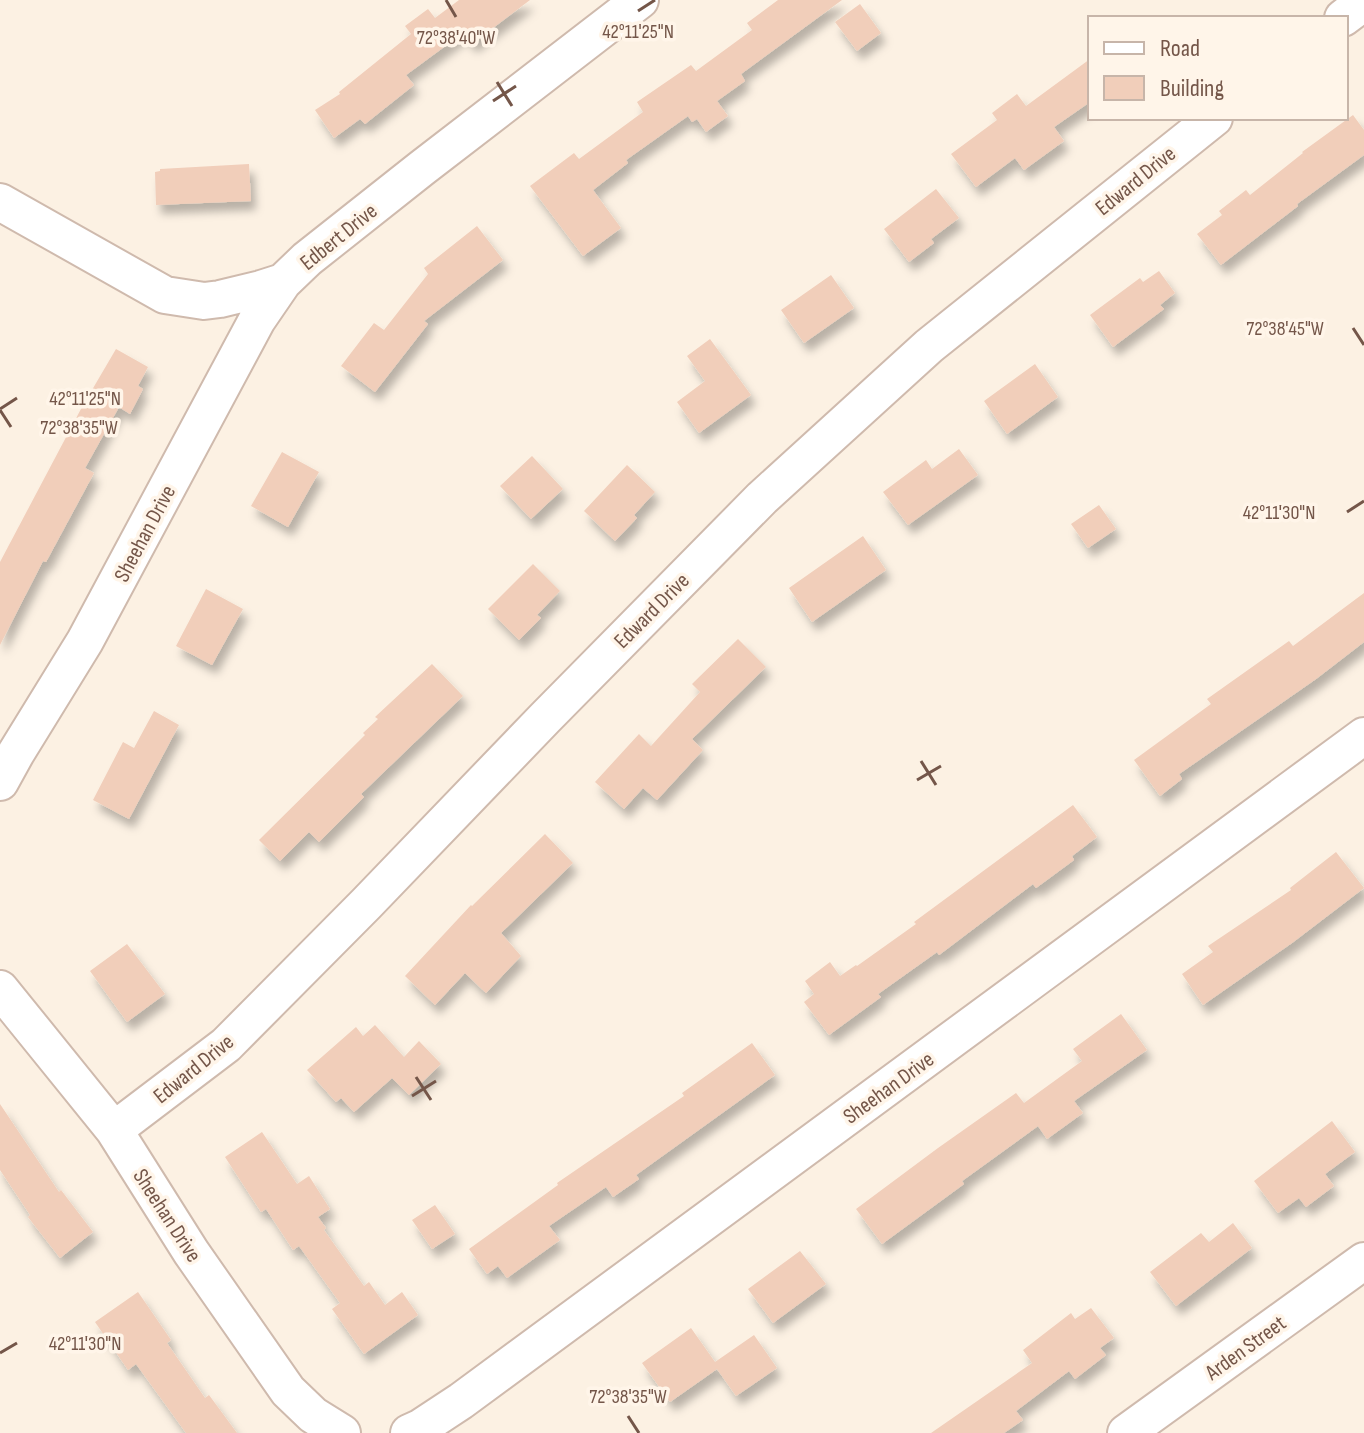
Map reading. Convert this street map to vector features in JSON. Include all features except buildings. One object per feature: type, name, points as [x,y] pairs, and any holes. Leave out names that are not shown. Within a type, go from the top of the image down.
[{"type":"street","name":"Edbert Drive","points":[[0,202],[165,295],[192,300],[220,299],[283,282],[307,259],[422,168],[640,0]]},
{"type":"street","points":[[1346,16],[1364,2]]},
{"type":"street","name":"Edward Drive","points":[[114,1130],[226,1045],[762,498],[929,346],[1212,120]]},
{"type":"street","name":"Sheehan Drive","points":[[0,782],[85,641],[257,320],[283,282]]},
{"type":"street","name":"Sheehan Drive","points":[[409,1433],[461,1401],[1364,736]]},
{"type":"street","name":"Sheehan Drive","points":[[0,989],[114,1130],[173,1226],[288,1391],[313,1415],[342,1433]]},
{"type":"street","name":"Arden Street","points":[[1126,1433],[1364,1261]]}]
